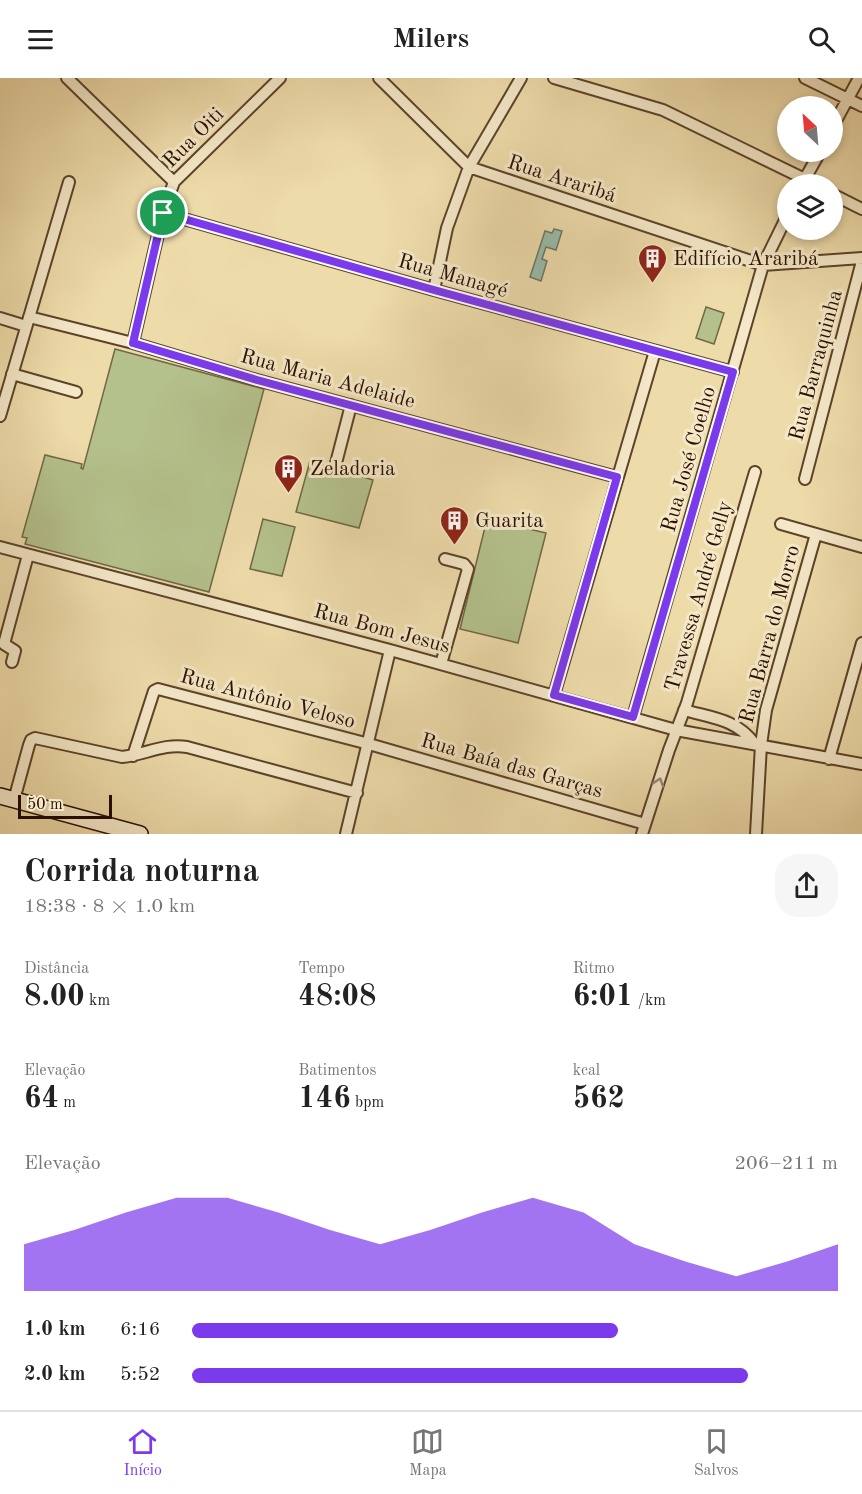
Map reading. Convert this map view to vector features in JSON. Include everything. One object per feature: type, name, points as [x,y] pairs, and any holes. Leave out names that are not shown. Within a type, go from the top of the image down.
[{"type":"main road","points":[[7,798],[140,834]]},
{"type":"street","points":[[67,78],[174,182]]},
{"type":"street","name":"Rua Oiti","points":[[133,343],[163,213],[174,182],[280,78]]},
{"type":"street","name":"Rua Araribá","points":[[380,78],[469,167],[763,265]]},
{"type":"street","points":[[434,290],[447,228],[469,167],[521,78]]},
{"type":"street","points":[[554,78],[572,80],[663,110],[787,174]]},
{"type":"street","points":[[805,78],[862,106]]},
{"type":"street","points":[[843,109],[858,78]]},
{"type":"street","points":[[0,416],[69,182]]},
{"type":"street","points":[[843,200],[862,209]]},
{"type":"street","name":"Rua Managé","points":[[163,213],[733,372]]},
{"type":"street","name":"Rua José Coelho","points":[[633,717],[763,265],[777,236]]},
{"type":"street","points":[[763,265],[862,260]]},
{"type":"street","name":"Rua Barraquinha","points":[[805,479],[862,260]]},
{"type":"street","name":"Rua Maria Adelaide","points":[[0,318],[27,321],[133,343],[257,380],[617,477]]},
{"type":"street","points":[[554,695],[655,351]]},
{"type":"street","points":[[12,374],[76,392]]},
{"type":"street","points":[[334,467],[351,405]]},
{"type":"street","name":"Travessa André Gelly","points":[[644,829],[684,710],[755,472]]},
{"type":"street","points":[[781,524],[862,548]]},
{"type":"street","name":"Rua Barra do Morro","points":[[756,834],[757,744],[816,534]]},
{"type":"street","name":"Rua Bom Jesus","points":[[0,547],[390,650],[676,730],[862,764]]},
{"type":"street","points":[[12,662],[15,651],[4,644],[28,555]]},
{"type":"street","points":[[441,664],[468,569],[465,564],[445,559]]},
{"type":"street","points":[[829,759],[862,643]]},
{"type":"street","points":[[346,834],[390,650]]},
{"type":"street","name":"Rua Antônio Veloso","points":[[133,756],[154,692],[158,688],[369,744]]},
{"type":"street","points":[[684,710],[735,725],[757,744]]},
{"type":"street","points":[[7,798],[28,745],[35,738],[122,757],[165,746],[187,747],[357,793]]},
{"type":"street","name":"Rua Baía das Garças","points":[[369,744],[644,829]]},
{"type":"green space","points":[[706,307],[724,313],[714,344],[696,338]]},
{"type":"green space","points":[[115,349],[264,389],[209,592],[25,544],[27,538],[22,537],[45,455],[82,464],[83,469]]},
{"type":"green space","points":[[310,461],[373,480],[359,528],[296,512]]},
{"type":"green space","points":[[263,519],[295,527],[282,576],[250,569]]},
{"type":"green space","points":[[487,519],[546,533],[518,643],[460,629]]},
{"type":"shaded area","points":[[554,229],[562,231],[556,250],[546,247],[542,259],[547,261],[541,281],[530,277],[545,231],[552,233]]},
{"type":"place","name":"Edifício Araribá","points":[[652,284]]},
{"type":"place","name":"Zeladoria","points":[[289,494]]},
{"type":"place","name":"Guarita","points":[[454,546]]},
{"type":"route","points":[[163,213],[733,372],[633,717],[554,695],[617,477],[257,380],[133,343],[163,213]]}]
